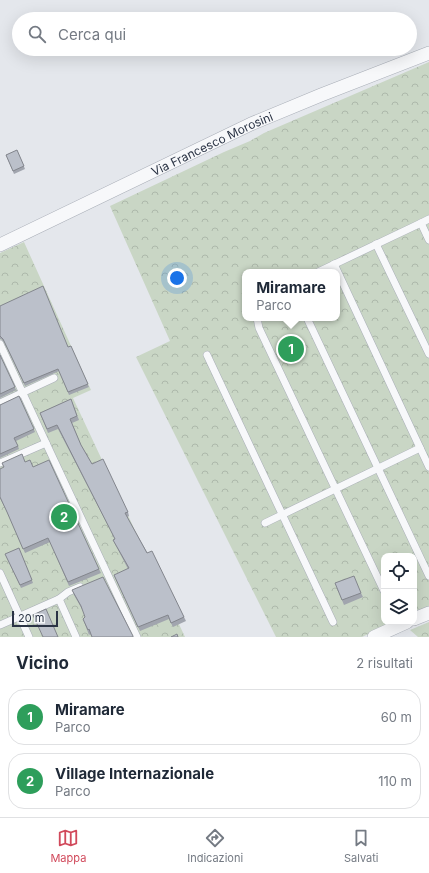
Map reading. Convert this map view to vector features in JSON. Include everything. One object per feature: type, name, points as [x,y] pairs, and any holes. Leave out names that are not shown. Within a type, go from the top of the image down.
[{"type":"street","name":"Via Francesco Morosini","points":[[0,245],[251,124],[429,53]]},
{"type":"street","points":[[417,618],[429,613]]},
{"type":"street","points":[[374,637],[400,625]]},
{"type":"lane","points":[[324,269],[429,219]]},
{"type":"lane","points":[[421,223],[429,240]]},
{"type":"lane","points":[[376,244],[429,354]]},
{"type":"lane","points":[[334,264],[336,269]]},
{"type":"lane","points":[[340,277],[429,467]]},
{"type":"lane","points":[[258,321],[259,328],[383,589]]},
{"type":"lane","points":[[308,321],[429,576]]},
{"type":"lane","points":[[0,344],[46,443],[104,576],[137,637]]},
{"type":"lane","points":[[207,355],[333,622]]},
{"type":"lane","points":[[0,403],[54,378]]},
{"type":"lane","points":[[0,463],[46,443]]},
{"type":"lane","points":[[265,524],[420,448]]},
{"type":"lane","points":[[0,573],[29,637]]},
{"type":"lane","points":[[0,625],[59,599],[68,592],[88,583]]},
{"type":"lane","points":[[59,599],[76,637]]},
{"type":"green space","points":[[429,62],[429,606],[417,612],[417,553],[381,553],[381,625],[388,625],[362,637],[276,637],[136,357],[170,341],[110,206],[250,141],[264,133]]},
{"type":"green space","points":[[24,242],[91,390],[73,398],[185,637],[0,637],[0,253]]},
{"type":"green space","points":[[429,622],[429,637],[418,637],[410,630]]},
{"type":"building","points":[[17,150],[24,166],[13,171],[6,155]]},
{"type":"building","points":[[43,286],[68,347],[71,346],[88,384],[68,392],[58,369],[24,383],[3,339],[0,336],[0,306]]},
{"type":"building","points":[[0,355],[15,387],[0,394]]},
{"type":"building","points":[[19,396],[34,429],[14,438],[18,446],[0,454],[0,405]]},
{"type":"building","points":[[71,399],[77,416],[70,419],[81,445],[92,464],[103,459],[128,512],[125,513],[147,553],[152,551],[184,617],[171,623],[168,615],[138,627],[114,575],[129,568],[113,540],[115,539],[57,425],[47,429],[40,413]]},
{"type":"building","points":[[22,454],[25,462],[30,460],[33,467],[49,460],[99,569],[68,582],[48,538],[23,549],[0,497],[0,469],[4,467],[2,463]]},
{"type":"building","points":[[19,548],[32,580],[20,585],[5,554]]},
{"type":"building","points":[[354,576],[361,593],[342,600],[335,583]]},
{"type":"building","points":[[103,577],[133,637],[92,637],[89,629],[88,630],[83,619],[85,617],[81,606],[72,590]]},
{"type":"building","points":[[46,609],[58,637],[43,637],[33,615]]},
{"type":"building","points":[[177,634],[178,637],[171,637]]},
{"type":"place","name":"Miramare","points":[[291,349]]},
{"type":"place","name":"Village Internazionale","points":[[64,517]]}]
